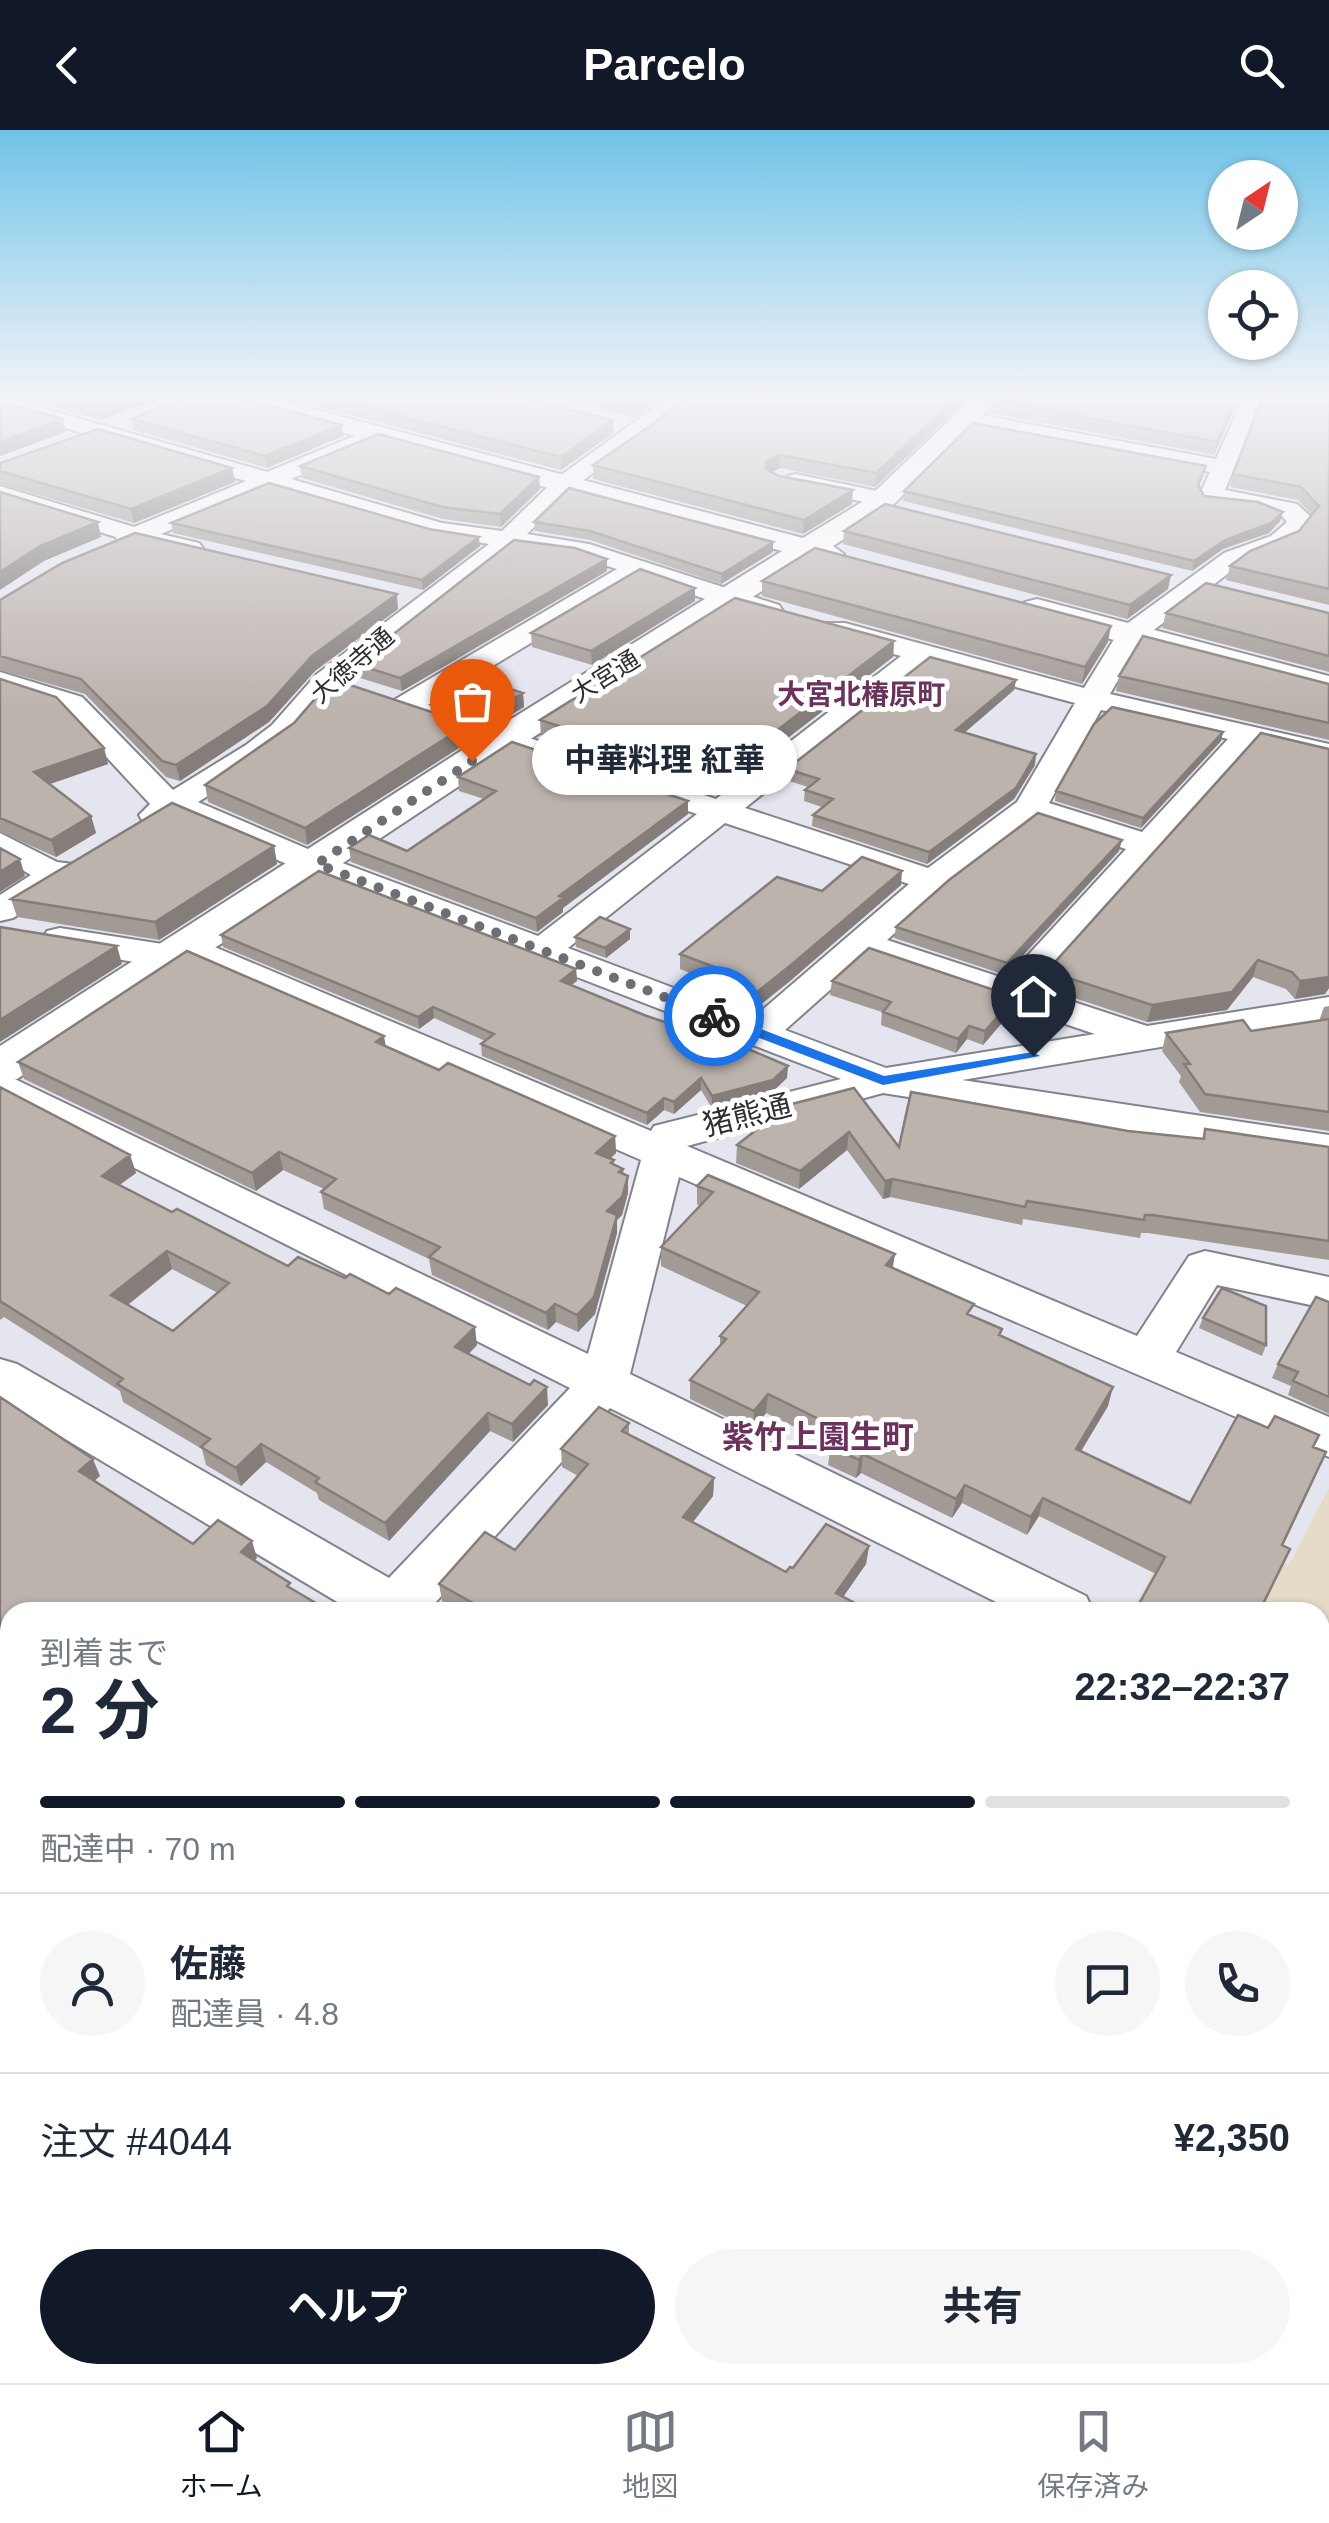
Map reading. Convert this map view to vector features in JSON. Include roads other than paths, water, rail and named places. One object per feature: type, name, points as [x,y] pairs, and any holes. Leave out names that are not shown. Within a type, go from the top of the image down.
[{"type":"street","points":[[20,499],[134,536],[212,554]]},
{"type":"street","points":[[102,549],[222,499]]},
{"type":"street","points":[[333,499],[440,530],[580,548],[727,599],[921,654],[1092,700],[1329,753]]},
{"type":"street","name":"大徳寺通","points":[[136,827],[283,730],[327,680],[488,560],[548,499]]},
{"type":"street","points":[[625,499],[849,559]]},
{"type":"street","points":[[864,499],[888,505]]},
{"type":"street","name":"大宮通","points":[[0,1068],[505,739],[805,548],[893,499]]},
{"type":"street","points":[[758,1033],[933,881],[1030,808],[1131,634],[1233,558],[1280,541],[1298,526],[1300,518],[1288,509],[1241,499]]},
{"type":"street","points":[[15,522],[45,507]]},
{"type":"street","points":[[405,706],[636,569]]},
{"type":"street","points":[[1161,576],[1235,594]]},
{"type":"street","points":[[387,594],[426,603]]},
{"type":"street","points":[[1000,599],[1329,687]]},
{"type":"street","points":[[543,950],[921,654]]},
{"type":"street","points":[[327,680],[933,881]]},
{"type":"street","points":[[0,681],[72,704],[160,796],[175,804],[317,864],[883,1081],[1329,1149]]},
{"type":"street","points":[[1013,994],[1248,735]]},
{"type":"street","points":[[1030,808],[1149,845]]},
{"type":"street","points":[[0,843],[54,875]]},
{"type":"street","points":[[0,910],[91,853]]},
{"type":"street","points":[[0,929],[178,953],[665,1154],[1329,1438]]},
{"type":"street","points":[[860,943],[1145,1038]]},
{"type":"street","name":"猪熊通","points":[[403,1602],[604,1383],[668,1135],[883,1081],[1329,1008]]},
{"type":"street","points":[[0,1084],[1047,1602]]},
{"type":"street","points":[[1147,1360],[1205,1267],[1329,1293]]},
{"type":"street","points":[[0,1377],[380,1602]]},
{"type":"place","name":"中華料理 紅華","points":[[472,761]]},
{"type":"district","name":"大宮北椿原町","points":[[861,694]]},
{"type":"district","name":"紫竹上園生町","points":[[818,1437]]}]
